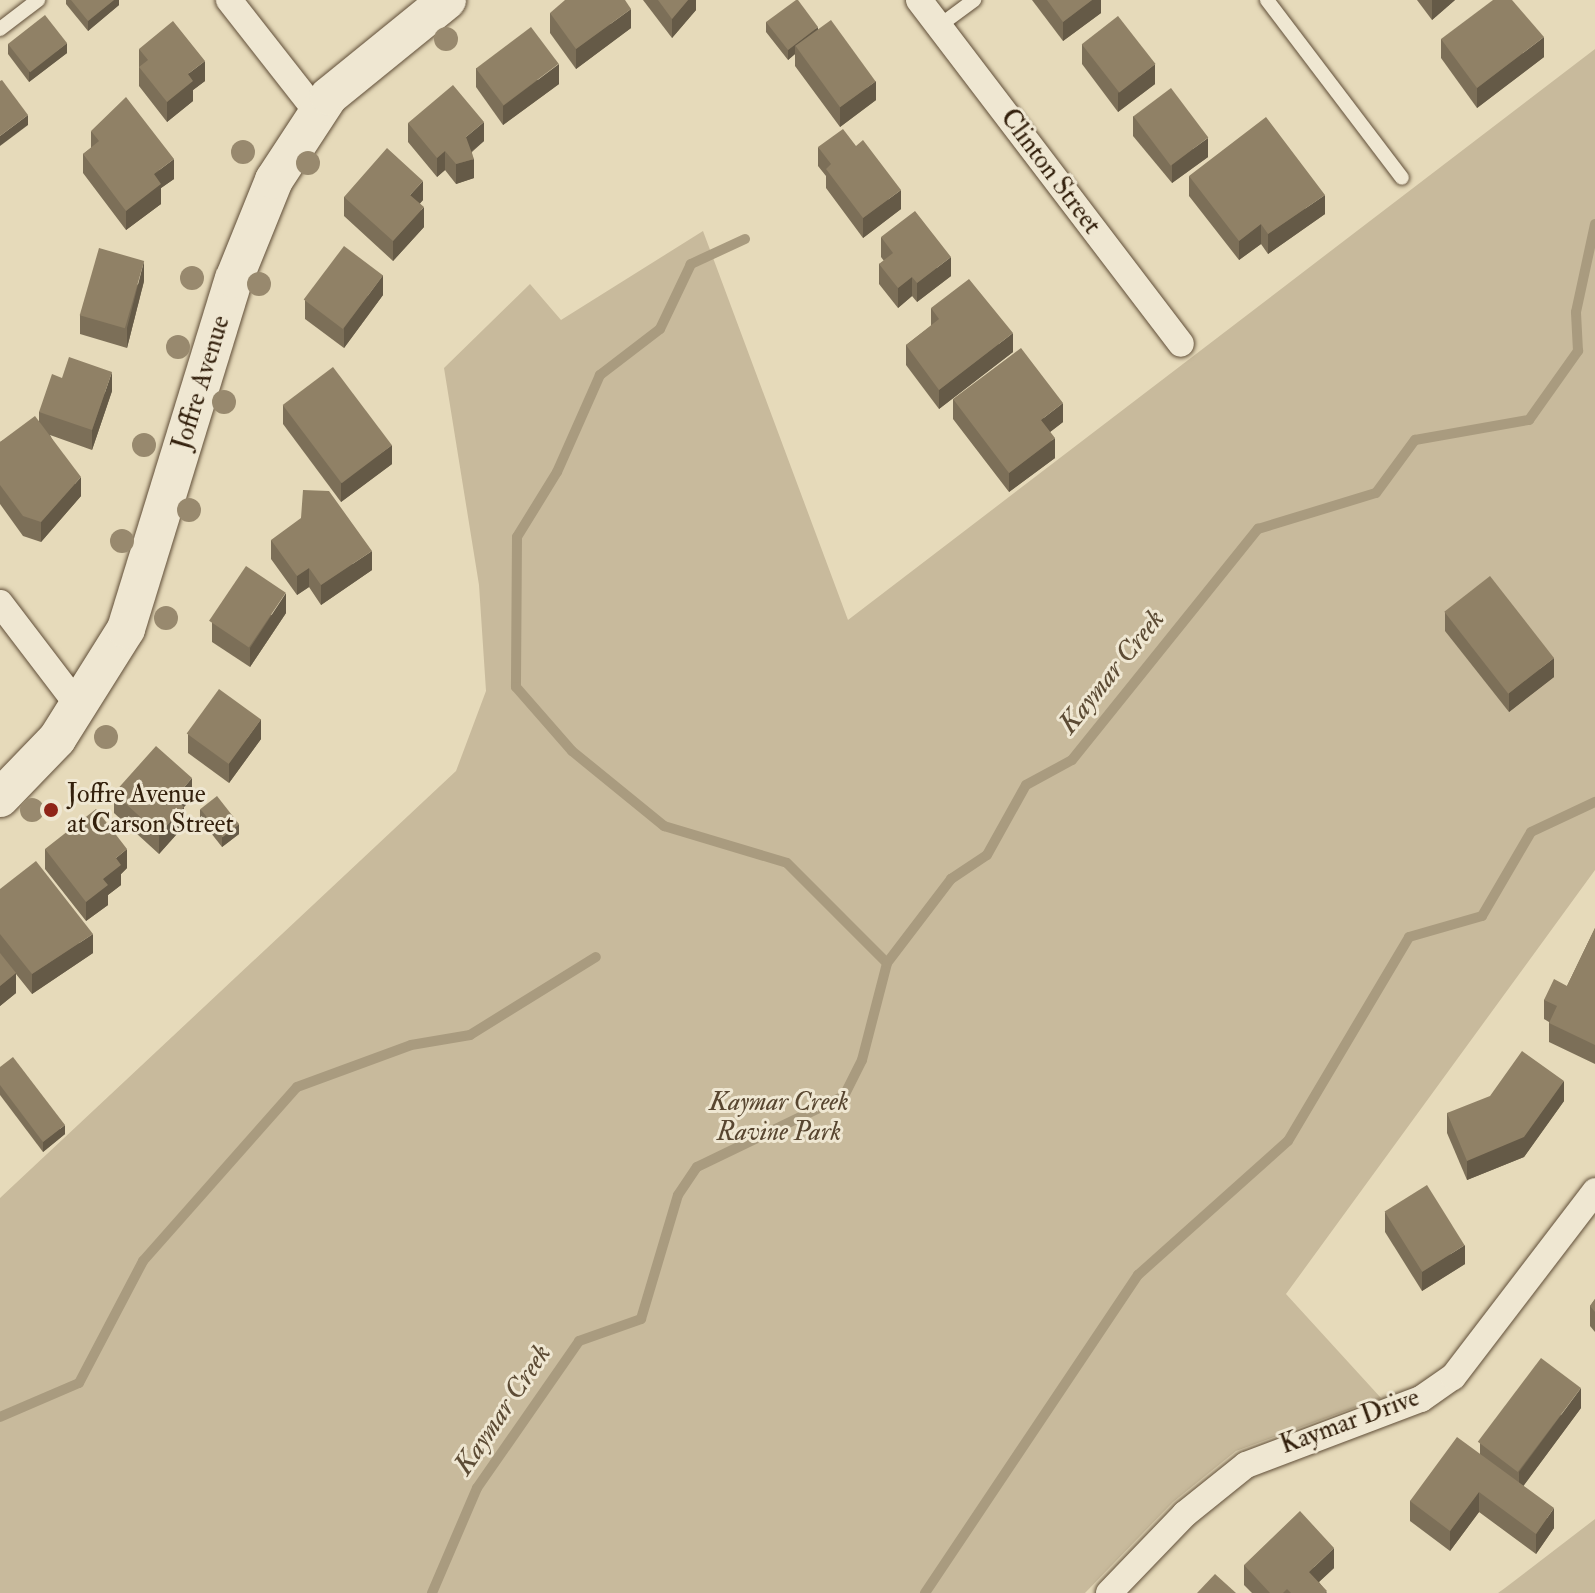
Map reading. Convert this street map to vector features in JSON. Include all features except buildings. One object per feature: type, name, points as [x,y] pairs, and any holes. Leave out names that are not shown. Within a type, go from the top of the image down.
[{"type":"street","points":[[229,0],[316,111]]},
{"type":"street","name":"Joffre Avenue","points":[[0,798],[80,708],[126,629],[253,225],[316,111],[352,73],[447,0]]},
{"type":"street","name":"Clinton Street","points":[[919,0],[1181,344]]},
{"type":"street","points":[[0,603],[80,708]]},
{"type":"street","name":"Kaymar Drive","points":[[1109,1593],[1185,1514],[1246,1465],[1421,1399],[1453,1377],[1595,1191]]},
{"type":"lane","points":[[0,29],[38,0]]},
{"type":"lane","points":[[939,26],[974,0]]},
{"type":"lane","points":[[1267,0],[1402,178]]},
{"type":"green space","name":"Kaymar Creek Ravine Park","points":[[1595,49],[1595,870],[1286,1294],[1381,1398],[1236,1451],[1173,1502],[1085,1593],[0,1593],[0,1198],[456,771],[486,691],[479,585],[444,368],[530,284],[561,320],[703,231],[848,620]]},
{"type":"green space","points":[[1595,1519],[1595,1593],[1498,1593],[1505,1588]]},
{"type":"waterway","name":"Kaymar Creek","points":[[432,1593],[477,1488],[579,1341],[641,1319],[678,1195],[697,1167],[844,1096],[862,1060],[887,963],[951,879],[987,855],[1026,785],[1072,760],[1258,529],[1376,493],[1415,440],[1529,420],[1578,351],[1576,312],[1595,224]]},
{"type":"waterway","points":[[745,239],[691,264],[660,329],[600,375],[557,472],[517,537],[516,687],[572,751],[664,826],[787,863],[887,963]]},
{"type":"waterway","points":[[925,1593],[1138,1275],[1288,1141],[1409,937],[1482,916],[1531,832],[1595,802]]},
{"type":"waterway","points":[[0,1417],[79,1383],[143,1261],[297,1087],[411,1045],[470,1035],[596,957]]},
{"type":"place","name":"Joffre Avenue at Carson Street","points":[[51,810]]}]
